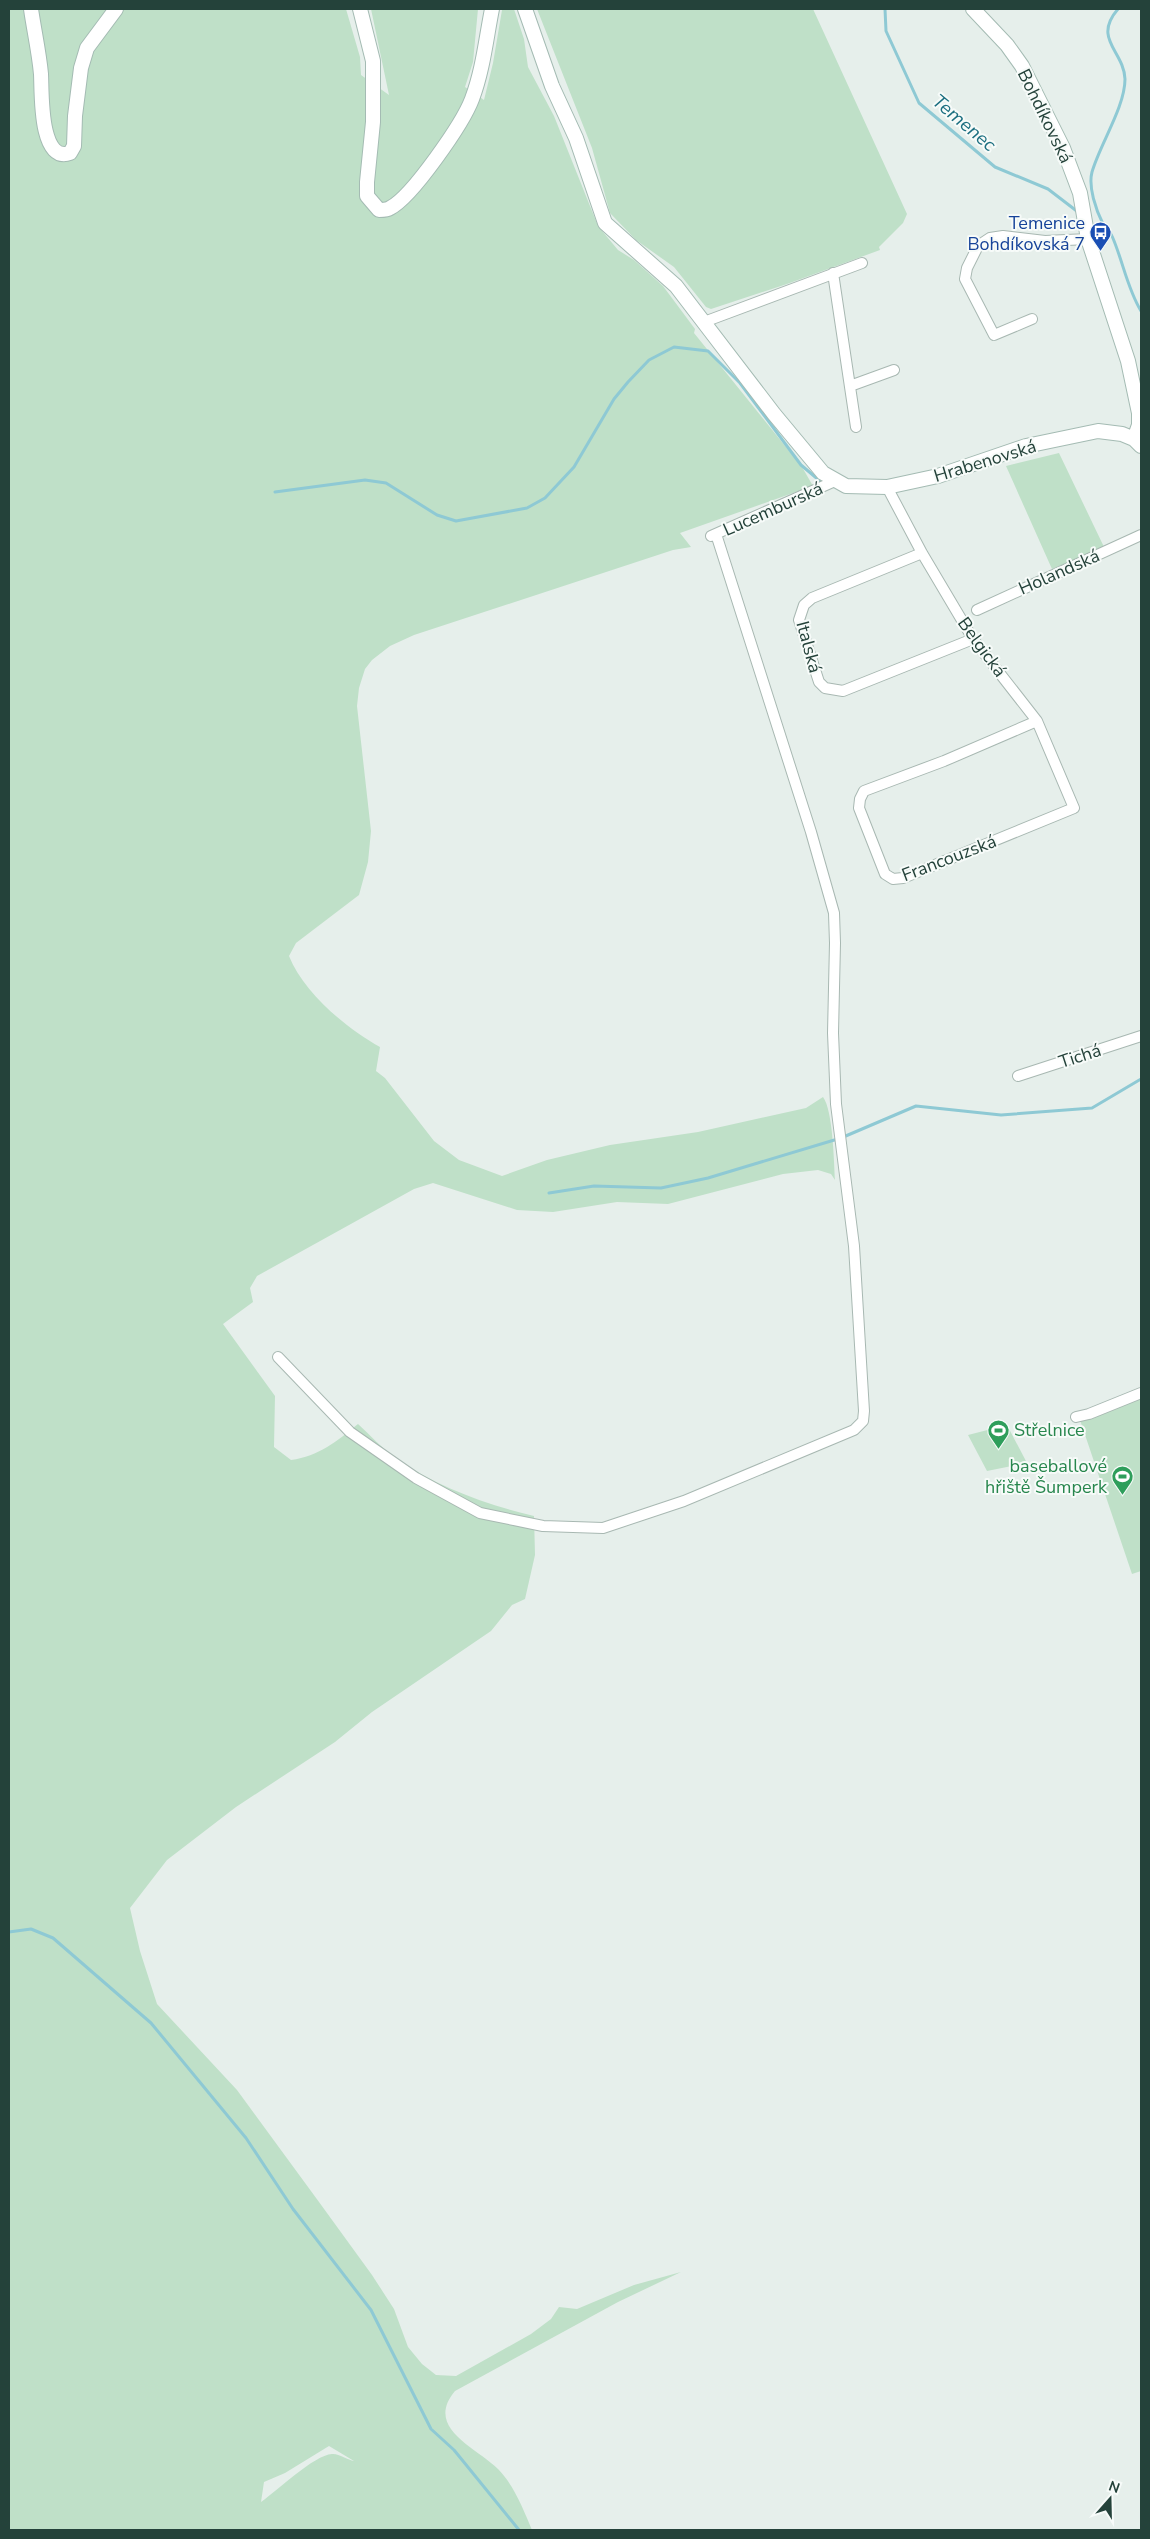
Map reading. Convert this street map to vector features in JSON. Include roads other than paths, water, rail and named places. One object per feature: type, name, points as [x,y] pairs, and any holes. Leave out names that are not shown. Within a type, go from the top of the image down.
[{"type":"street","points":[[31,9],[41,73],[43,121],[52,148],[57,153],[64,155],[70,153],[74,146],[80,78],[87,48],[116,9]]},
{"type":"street","points":[[360,9],[372,61],[373,122],[367,182],[368,196],[379,210],[388,210],[406,195],[458,128],[472,99],[481,68],[492,9]]},
{"type":"street","points":[[525,9],[552,86],[576,138],[605,223],[676,286],[808,458],[823,473],[836,481]]},
{"type":"street","name":"Bohdíkovská","points":[[972,9],[1007,45],[1022,66],[1047,113],[1080,193],[1088,239],[1128,361],[1140,405],[1137,443]]},
{"type":"street","points":[[1032,319],[994,335],[965,279],[967,268],[978,246],[990,238],[1003,236],[1045,241],[1088,239]]},
{"type":"street","points":[[704,322],[862,263]]},
{"type":"street","points":[[833,273],[856,427]]},
{"type":"street","points":[[850,386],[894,370]]},
{"type":"street","name":"Hrabenovská","points":[[836,481],[855,487],[887,487],[938,476],[1003,452],[1085,433],[1108,432],[1137,443]]},
{"type":"street","name":"Lucemburská","points":[[278,1357],[350,1432],[416,1478],[480,1513],[543,1526],[603,1528],[684,1501],[854,1430],[861,1424],[864,1411],[854,1246],[836,1104],[833,1033],[834,914],[811,832],[713,535],[836,481]]},
{"type":"street","name":"Belgická","points":[[887,487],[922,553],[973,639],[1037,721],[1074,808]]},
{"type":"street","name":"Holandská","points":[[977,610],[1141,535]]},
{"type":"street","name":"Italská","points":[[922,553],[812,598],[804,605],[799,620],[819,682],[825,688],[843,691],[973,639]]},
{"type":"street","name":"Francouzská","points":[[1037,721],[864,792],[860,799],[860,808],[880,866],[885,874],[893,879],[903,878],[1074,808]]},
{"type":"street","name":"Tichá","points":[[1018,1076],[1141,1036]]},
{"type":"street","points":[[1076,1417],[1089,1414],[1141,1393]]},
{"type":"waterway","name":"Temenec","points":[[885,9],[886,31],[919,103],[995,167],[1048,189],[1078,212]]},
{"type":"waterway","points":[[1118,9],[1111,19],[1108,29],[1111,45],[1123,69],[1125,79],[1124,90],[1117,113],[1092,172],[1091,184],[1098,212],[1103,224],[1112,236],[1132,293],[1141,311]]},
{"type":"waterway","points":[[275,492],[365,480],[386,483],[437,515],[456,521],[527,508],[545,498],[574,467],[614,399],[628,382],[649,360],[674,347],[708,351],[740,383],[801,465],[820,481]]},
{"type":"waterway","points":[[549,1193],[594,1186],[661,1188],[708,1178],[841,1138],[916,1106],[1001,1115],[1092,1108],[1141,1079]]},
{"type":"waterway","points":[[9,1932],[31,1929],[53,1938],[151,2023],[246,2138],[293,2209],[371,2310],[431,2429],[454,2450],[519,2530]]},
{"type":"place","name":"Temenice Bohdíkovská 7","points":[[1101,252]]},
{"type":"place","name":"Střelnice","points":[[998,1449]]},
{"type":"place","name":"baseballové hřiště Šumperk","points":[[1123,1495]]}]
